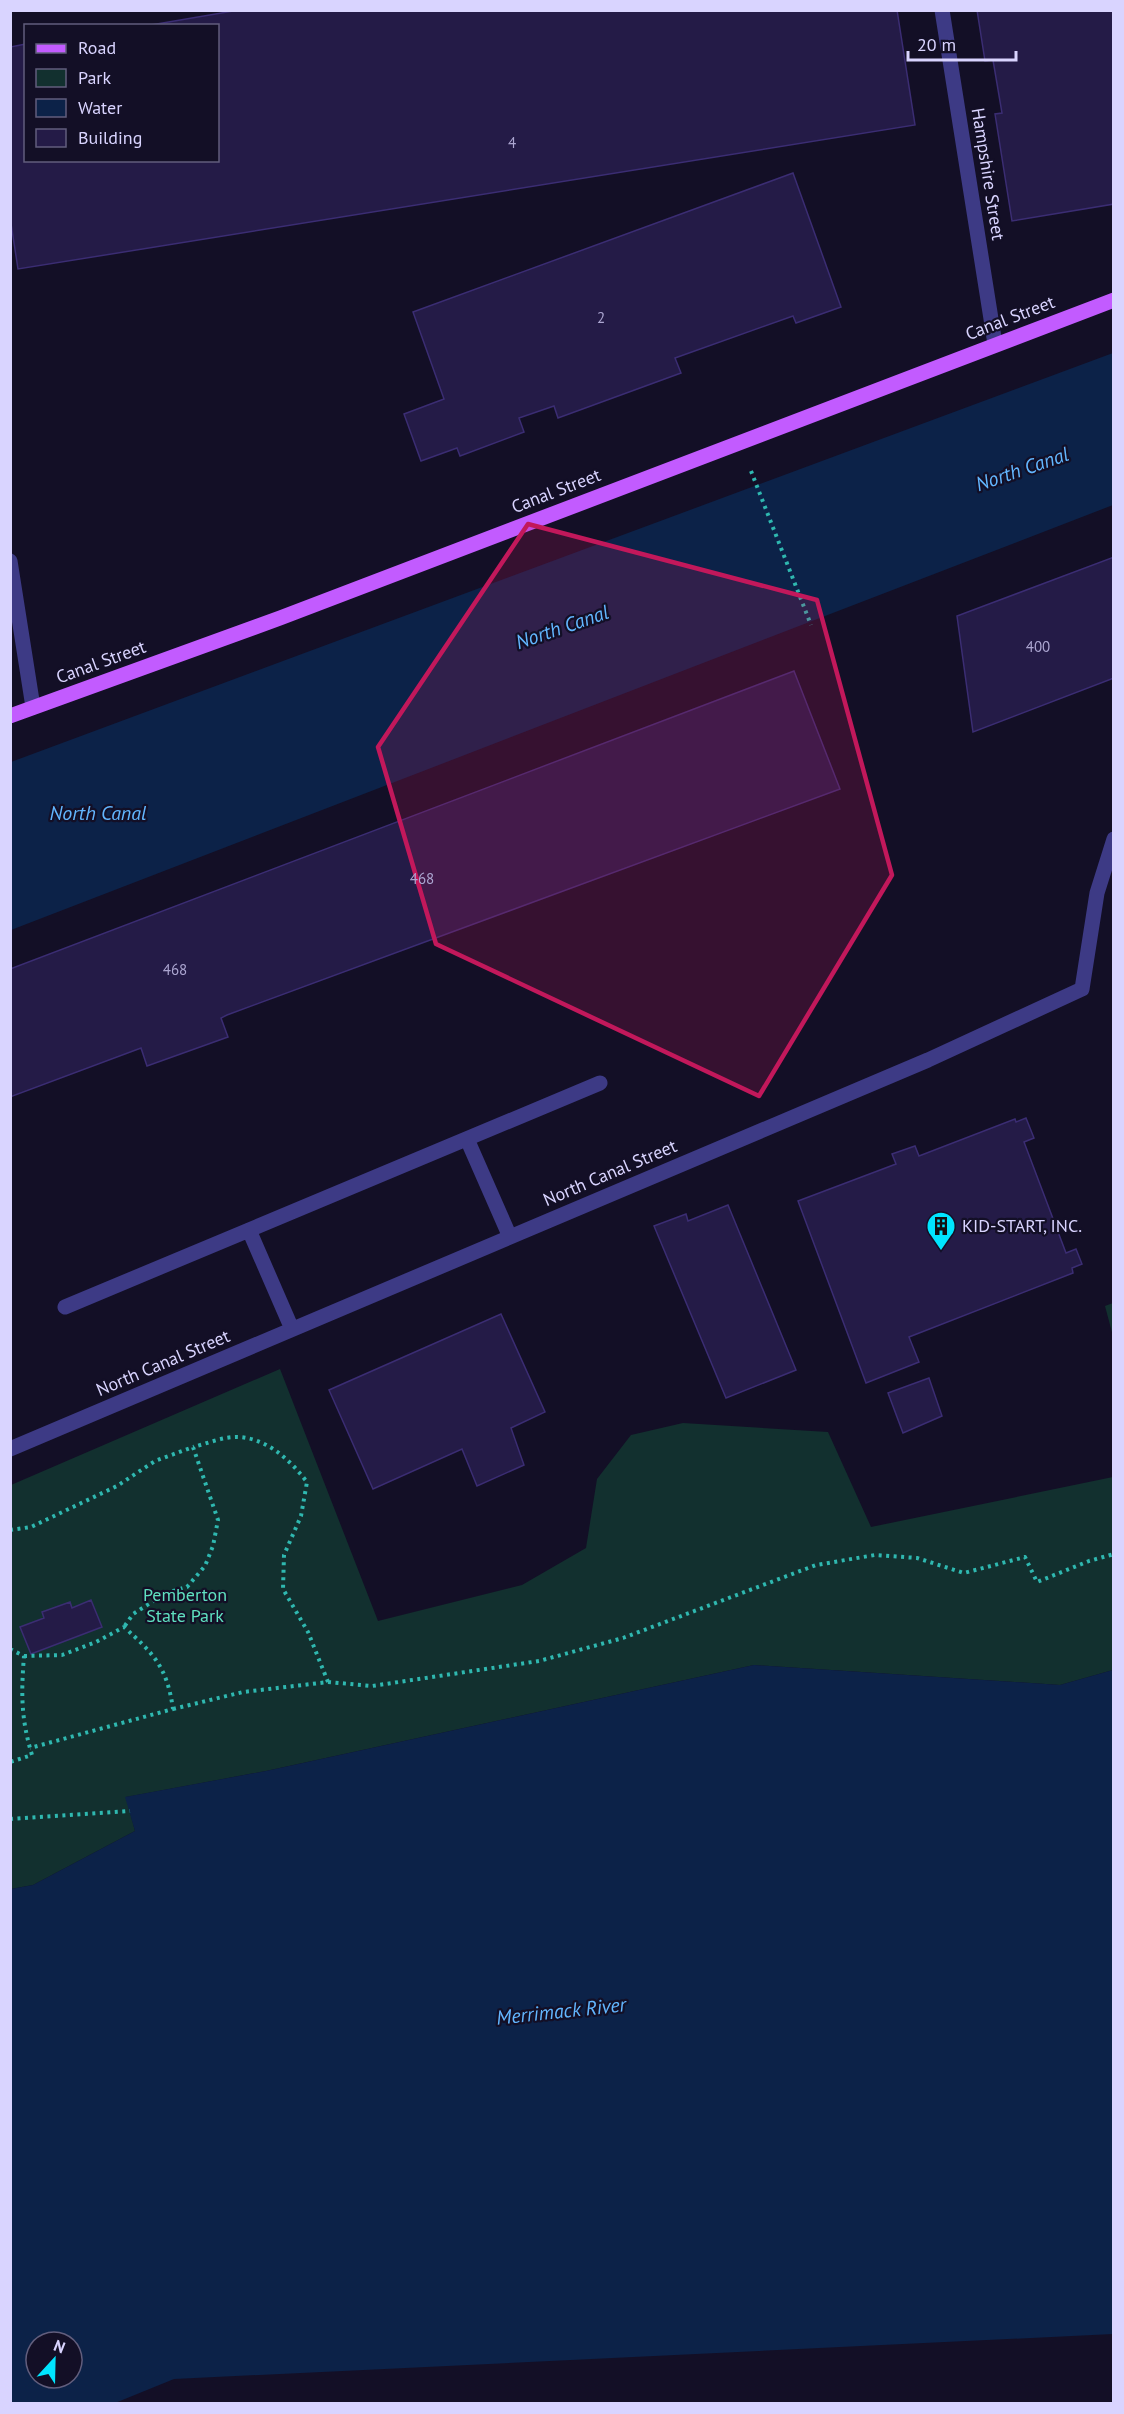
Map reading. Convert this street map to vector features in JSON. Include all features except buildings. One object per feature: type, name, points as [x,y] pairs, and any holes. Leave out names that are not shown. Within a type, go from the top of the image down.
[{"type":"main road","name":"Canal Street","points":[[10,716],[280,618],[1113,300]]},
{"type":"street","name":"Hampshire Street","points":[[942,10],[995,344]]},
{"type":"street","points":[[10,561],[33,707]]},
{"type":"street","name":"North Canal Street","points":[[10,1449],[928,1060],[1082,989],[1097,893],[1113,839]]},
{"type":"street","points":[[65,1307],[600,1083]]},
{"type":"street","points":[[467,1139],[510,1237]]},
{"type":"street","points":[[249,1230],[292,1329]]},
{"type":"path","points":[[751,471],[811,626]]},
{"type":"path","points":[[10,1530],[31,1527],[117,1486],[155,1461],[193,1447],[238,1437],[267,1445],[292,1462],[307,1482],[301,1516],[284,1556],[283,1589],[308,1632],[328,1682]]},
{"type":"path","points":[[10,1649],[24,1656],[62,1655],[96,1642],[124,1627],[133,1614],[166,1593],[187,1587],[205,1566],[213,1546],[218,1520],[193,1447]]},
{"type":"path","points":[[30,1748],[243,1692],[328,1682],[372,1686],[538,1661],[623,1638],[816,1565],[875,1555],[917,1558],[964,1573],[1025,1557],[1037,1582],[1113,1554]]},
{"type":"path","points":[[124,1627],[151,1652],[169,1685],[173,1709]]},
{"type":"path","points":[[10,1762],[32,1755],[22,1719],[21,1687],[24,1656]]},
{"type":"path","points":[[10,1819],[130,1811]]},
{"type":"highlighted area","points":[[528,524],[817,600],[892,875],[759,1096],[436,944],[378,747]]},
{"type":"green space","points":[[1114,1303],[1113,1336],[1105,1306]]},
{"type":"green space","name":"Pemberton State Park","points":[[280,1369],[378,1621],[522,1585],[586,1548],[597,1479],[631,1435],[683,1423],[828,1432],[871,1527],[1113,1477],[1113,1670],[1060,1685],[754,1665],[266,1771],[126,1797],[135,1831],[33,1885],[11,1889],[11,1485]]},
{"type":"water","name":"North Canal","points":[[1113,353],[1113,505],[11,930],[11,762]]},
{"type":"water","name":"Merrimack River","points":[[754,1665],[1060,1685],[1113,1670],[1113,2334],[174,2379],[115,2403],[11,2403],[11,1889],[33,1885],[135,1831],[125,1797],[266,1771]]},
{"type":"place","name":"KID-START, INC.","points":[[941,1252]]}]
